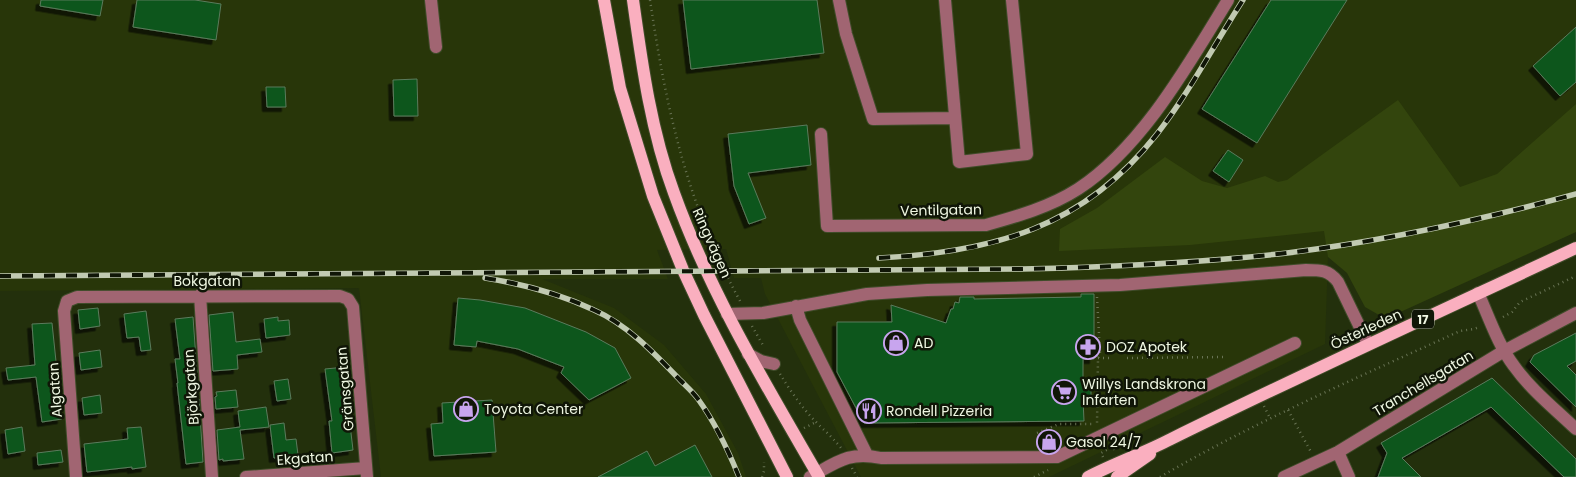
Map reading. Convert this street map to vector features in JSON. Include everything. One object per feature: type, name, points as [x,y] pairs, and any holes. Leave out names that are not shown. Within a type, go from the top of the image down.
[{"type":"main road","points":[[604,0],[620,88],[653,196],[683,270],[704,315],[787,477]]},
{"type":"main road","name":"Ringvägen","points":[[633,0],[644,83],[655,131],[674,192],[701,258],[727,314],[815,476]]},
{"type":"main road","name":"Österleden","points":[[1088,477],[1169,440],[1259,395],[1576,248]]},
{"type":"main road","name":"Österleden","points":[[1117,477],[1169,440]]},
{"type":"street","points":[[431,0],[436,47]]},
{"type":"street","points":[[840,0],[846,34],[873,119],[956,118]]},
{"type":"street","points":[[945,0],[959,162],[1028,154],[1012,0]]},
{"type":"street","name":"Ventilgatan","points":[[821,134],[827,226],[986,225],[1045,207],[1078,189],[1111,163],[1137,135],[1173,85],[1228,0]]},
{"type":"street","points":[[727,314],[763,312],[867,294],[927,290],[1096,286],[1321,270],[1332,273],[1338,282],[1368,344]]},
{"type":"street","points":[[1478,293],[1504,351],[1513,366],[1537,393],[1576,429]]},
{"type":"street","name":"Bokgatan","points":[[67,301],[76,297],[200,295],[340,296],[348,299]]},
{"type":"street","name":"Björkgatan","points":[[200,295],[212,477]]},
{"type":"street","name":"Gränsgatan","points":[[348,299],[352,307],[367,472]]},
{"type":"street","name":"Algatan","points":[[67,301],[64,311],[76,477]]},
{"type":"street","points":[[796,306],[800,320],[867,455]]},
{"type":"street","name":"Tranchellsgatan","points":[[1284,477],[1338,452],[1504,351],[1576,313]]},
{"type":"street","points":[[815,476],[846,457],[867,455],[881,458],[1057,457],[1098,430],[1295,343]]},
{"type":"street","points":[[748,354],[761,361],[774,364]]},
{"type":"street","points":[[1338,452],[1349,477]]},
{"type":"street","name":"Ekgatan","points":[[246,477],[367,472]]},
{"type":"path","points":[[650,0],[659,60],[673,126],[689,182],[717,258],[756,334],[785,382],[816,422],[830,434],[857,477]]},
{"type":"path","points":[[1160,477],[1200,453],[1288,410],[1460,331],[1474,330],[1512,312],[1520,302],[1576,276]]},
{"type":"path","points":[[1037,433],[1059,424],[1098,430],[1098,358],[1100,353],[1096,286]]},
{"type":"path","points":[[1127,358],[1225,357]]},
{"type":"path","points":[[1098,358],[1113,358]]},
{"type":"path","points":[[1288,410],[1316,462]]},
{"type":"shaded area","points":[[0,0],[1576,0],[1576,204],[1328,257],[1325,344],[1049,477],[861,477],[765,294],[761,278],[734,278],[726,249],[657,250],[668,279],[542,279],[614,308],[664,345],[706,394],[738,453],[746,477],[381,477],[359,288],[0,291]]},
{"type":"shaded area","points":[[1398,100],[1460,187],[1497,174],[1576,104],[1576,232],[1396,314],[1379,315],[1365,307],[1347,273],[1328,257],[1324,231],[1190,245],[1059,251],[1060,229],[1097,208],[1165,157],[1202,181],[1227,188],[1265,176],[1278,182],[1287,180]]},
{"type":"building","points":[[41,0],[103,0],[100,16],[40,6]]},
{"type":"building","points":[[137,0],[195,0],[221,4],[216,40],[133,27]]},
{"type":"building","points":[[683,0],[817,0],[824,53],[691,69]]},
{"type":"building","points":[[1271,0],[1347,0],[1257,143],[1202,109]]},
{"type":"building","points":[[1576,27],[1576,82],[1560,96],[1533,66]]},
{"type":"building","points":[[417,79],[418,116],[394,116],[393,80]]},
{"type":"building","points":[[266,87],[285,87],[286,107],[267,107]]},
{"type":"building","points":[[807,125],[811,165],[748,173],[766,218],[749,224],[734,186],[728,134]]},
{"type":"building","points":[[1228,150],[1243,160],[1229,182],[1213,171]]},
{"type":"building","points":[[1081,294],[1094,294],[1094,359],[1083,359],[1083,382],[1091,382],[1091,399],[1083,399],[1084,421],[864,423],[837,372],[837,322],[892,322],[891,305],[946,323],[951,309],[953,309],[955,302],[959,303],[960,297],[974,297],[974,299],[1081,297]]},
{"type":"building","points":[[458,298],[525,308],[586,332],[615,348],[631,378],[589,400],[561,373],[564,367],[518,349],[477,341],[476,347],[454,345]]},
{"type":"building","points":[[98,308],[100,326],[80,329],[78,310]]},
{"type":"building","points":[[146,311],[151,350],[141,351],[139,337],[127,338],[124,314]]},
{"type":"building","points":[[233,312],[236,342],[260,339],[262,352],[237,355],[238,369],[213,371],[209,315]]},
{"type":"building","points":[[193,317],[197,373],[190,376],[192,400],[199,399],[203,462],[186,464],[175,359],[180,359],[175,319]]},
{"type":"building","points":[[278,317],[278,321],[289,320],[290,335],[266,338],[264,319]]},
{"type":"building","points":[[52,323],[62,419],[42,422],[36,377],[8,380],[6,368],[35,365],[32,324]]},
{"type":"building","points":[[1576,333],[1576,361],[1567,366],[1576,375],[1576,407],[1530,362],[1534,355]]},
{"type":"building","points":[[100,350],[102,367],[81,370],[79,353]]},
{"type":"building","points":[[346,367],[350,398],[347,399],[353,450],[332,453],[329,421],[332,421],[325,369]]},
{"type":"building","points":[[1492,378],[1576,459],[1576,477],[1564,477],[1491,407],[1402,458],[1421,477],[1378,477],[1387,453],[1381,443]]},
{"type":"building","points":[[288,379],[291,399],[277,401],[274,381]]},
{"type":"building","points":[[236,390],[238,407],[216,409],[216,392]]},
{"type":"building","points":[[100,395],[102,413],[84,415],[82,398]]},
{"type":"building","points":[[492,400],[496,452],[434,456],[431,424],[443,423],[442,403]]},
{"type":"building","points":[[266,407],[269,427],[240,430],[244,459],[219,460],[217,430],[240,427],[238,411]]},
{"type":"building","points":[[284,423],[286,440],[296,439],[298,455],[274,458],[270,425]]},
{"type":"building","points":[[22,427],[25,451],[8,454],[5,430]]},
{"type":"building","points":[[141,427],[146,467],[87,472],[84,444],[128,439],[127,428]]},
{"type":"building","points":[[695,445],[712,477],[598,477],[647,451],[655,466]]},
{"type":"building","points":[[61,450],[63,462],[38,465],[37,453]]},
{"type":"railway","points":[[879,258],[921,255],[998,241],[1033,229],[1067,213],[1098,192],[1128,166],[1157,134],[1191,85],[1243,0]]},
{"type":"railway","points":[[0,276],[1022,269],[1155,264],[1287,253],[1360,242],[1468,221],[1576,194]]},
{"type":"railway","points":[[485,278],[555,294],[606,316],[630,332],[692,391],[721,437],[739,477]]},
{"type":"place","name":"AD","points":[[896,343]]},
{"type":"place","name":"DOZ Apotek","points":[[1088,347]]},
{"type":"place","name":"Willys Landskrona Infarten","points":[[1064,392]]},
{"type":"place","name":"Toyota Center","points":[[466,409]]},
{"type":"place","name":"Rondell Pizzeria","points":[[869,411]]},
{"type":"place","name":"Gasol 24/7","points":[[1049,442]]}]
